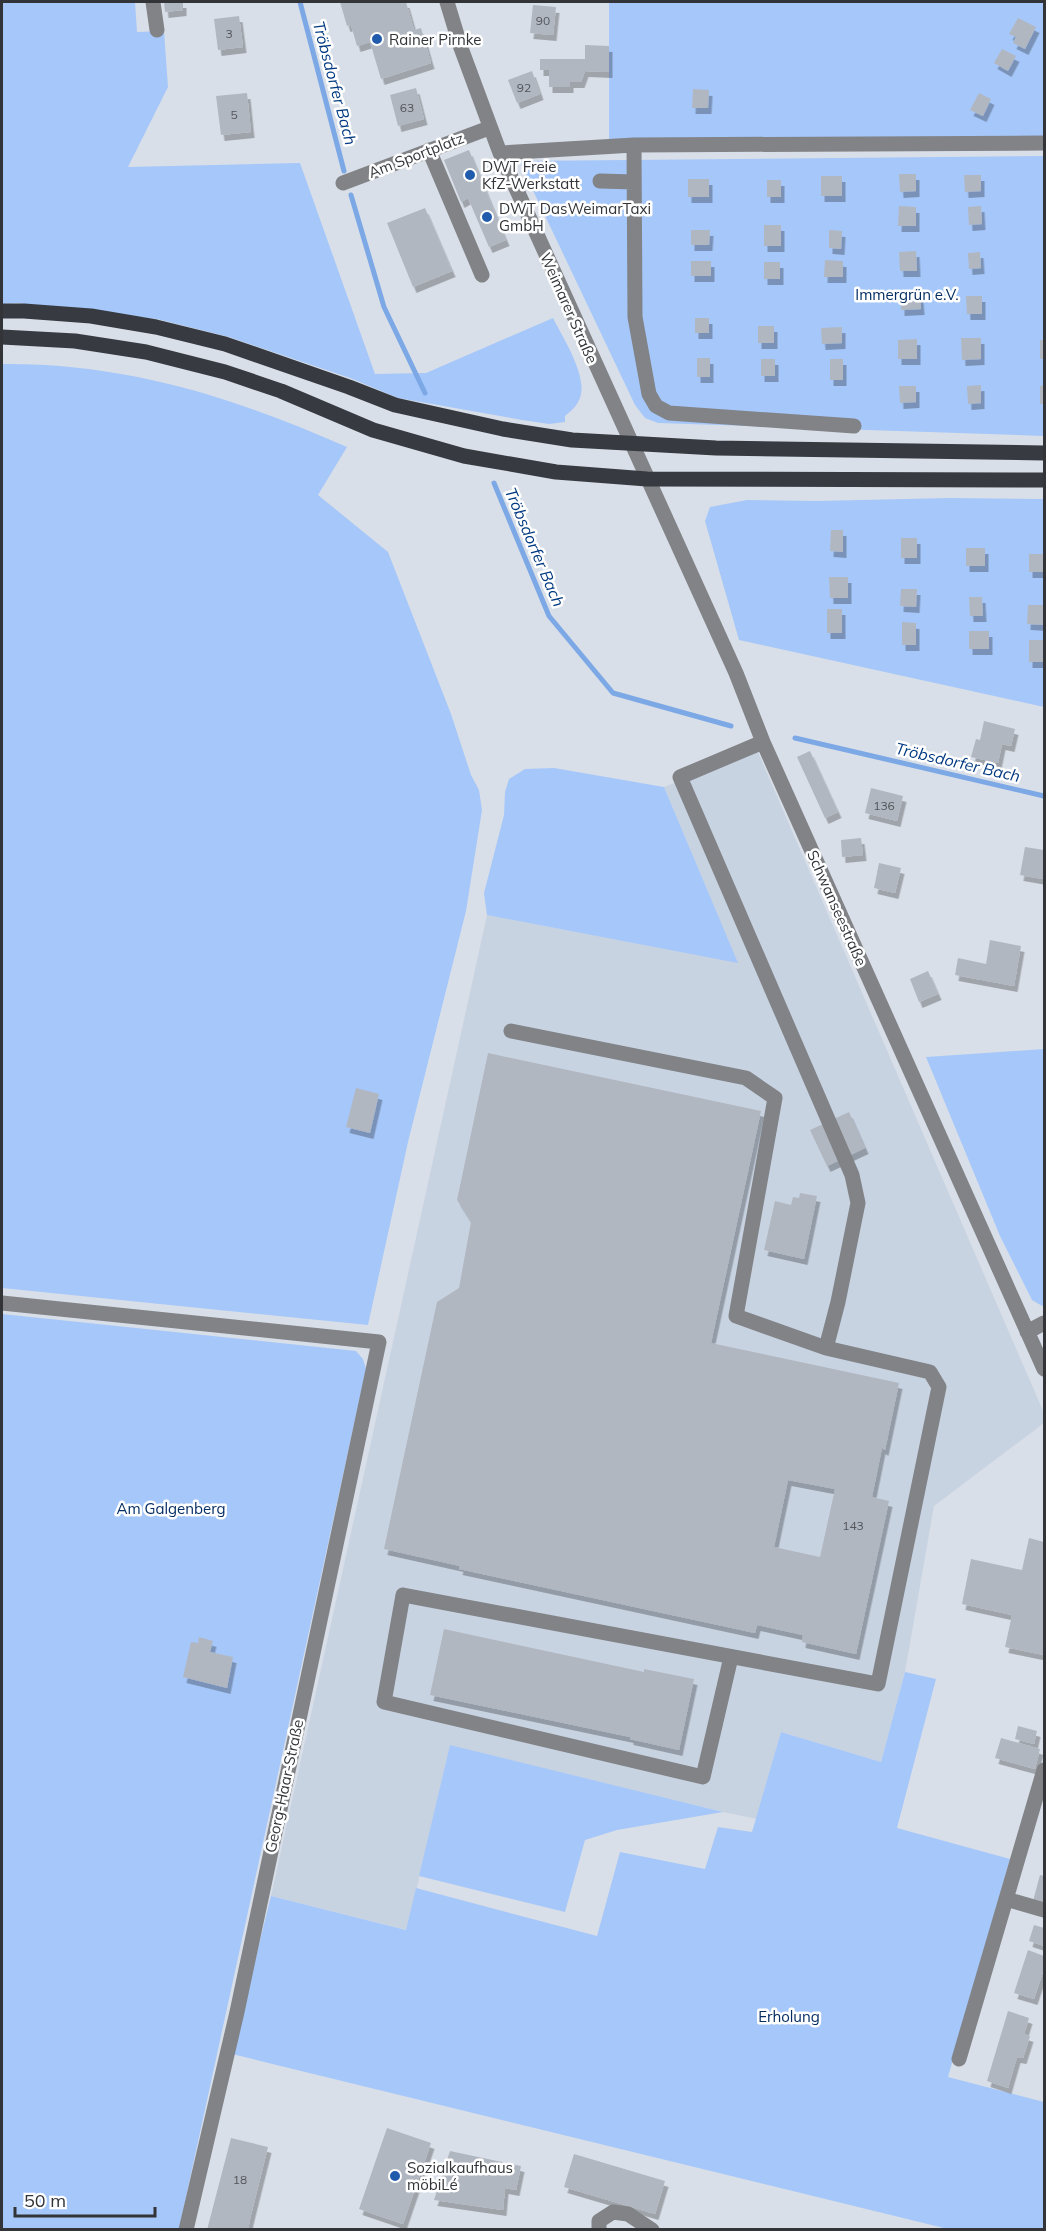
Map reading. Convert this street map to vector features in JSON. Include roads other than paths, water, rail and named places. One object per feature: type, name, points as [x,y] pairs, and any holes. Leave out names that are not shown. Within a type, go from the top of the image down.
[{"type":"main road","points":[[2,311],[91,316],[156,327],[225,344],[395,405],[503,429],[572,440],[716,448],[1044,453]]},
{"type":"main road","points":[[2,337],[75,341],[146,352],[225,372],[281,391],[373,430],[464,456],[556,472],[647,479],[1044,480]]},
{"type":"street","points":[[153,2],[157,30]]},
{"type":"street","name":"Weimarer Straße","points":[[447,2],[489,128],[633,445]]},
{"type":"street","name":"Am Sportplatz","points":[[344,183],[489,128]]},
{"type":"street","points":[[500,153],[634,146],[1044,143]]},
{"type":"street","points":[[634,146],[635,317],[649,394],[656,406],[669,413],[854,426]]},
{"type":"street","points":[[429,150],[482,275]]},
{"type":"street","points":[[600,181],[634,182]]},
{"type":"street","name":"Schwanseestraße","points":[[633,445],[736,673],[763,742],[1044,1369]]},
{"type":"street","points":[[763,742],[680,777],[852,1174],[858,1203],[838,1302],[826,1348]]},
{"type":"street","points":[[511,1031],[746,1078],[775,1098],[736,1316],[826,1348],[930,1372],[939,1387],[878,1684],[403,1595],[384,1702],[703,1777],[731,1657]]},
{"type":"street","name":"Georg-Haar-Straße","points":[[2,1303],[379,1342],[237,2012],[186,2229]]},
{"type":"street","points":[[1027,1332],[1044,1323]]},
{"type":"street","points":[[959,2058],[1044,1770]]},
{"type":"street","points":[[1006,1899],[1044,1910]]},
{"type":"street","points":[[599,2229],[599,2221],[613,2212],[628,2214],[652,2229]]},
{"type":"waterway","name":"Tröbsdorfer Bach","points":[[300,2],[344,171]]},
{"type":"waterway","name":"Tröbsdorfer Bach","points":[[351,195],[384,307],[425,393]]},
{"type":"waterway","name":"Tröbsdorfer Bach","points":[[494,483],[549,616],[613,693],[731,726]]},
{"type":"waterway","name":"Tröbsdorfer Bach","points":[[795,738],[1044,796]]},
{"type":"place","name":"Rainer Pirnke","points":[[377,39]]},
{"type":"place","name":"DWT Freie KfZ-Werkstatt","points":[[470,175]]},
{"type":"place","name":"DWT DasWeimarTaxi GmbH","points":[[487,217]]},
{"type":"place","name":"Sozialkaufhaus möbiLé","points":[[395,2176]]},
{"type":"park label","name":"Immergrün e.V.","points":[[907,294]]},
{"type":"park label","name":"Am Galgenberg","points":[[171,1508]]},
{"type":"park label","name":"Erholung","points":[[789,2016]]}]
